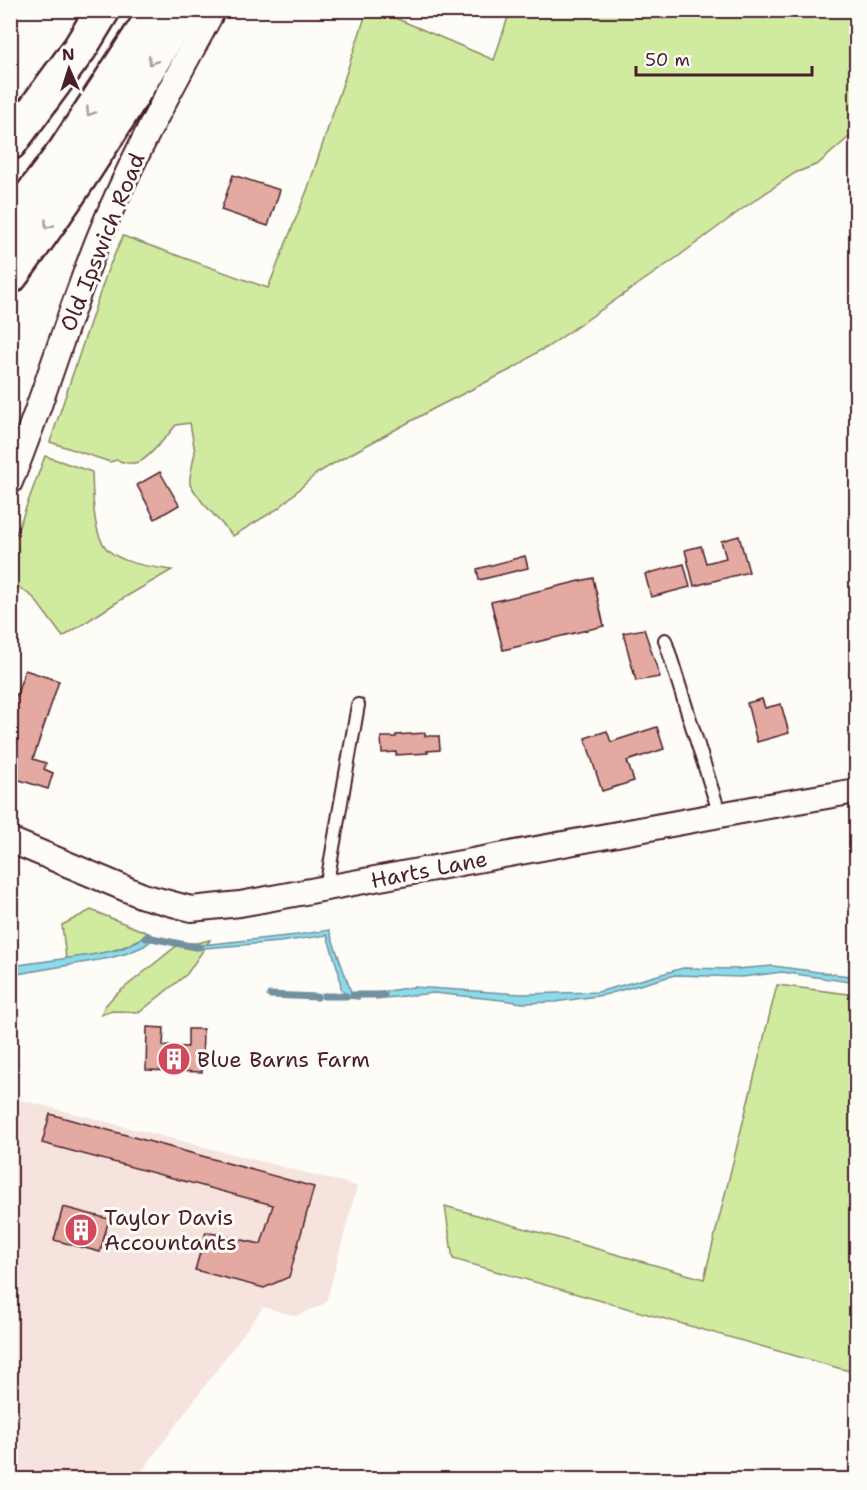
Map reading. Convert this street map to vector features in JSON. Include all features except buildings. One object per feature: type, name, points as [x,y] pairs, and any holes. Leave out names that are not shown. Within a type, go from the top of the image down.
[{"type":"highway","points":[[10,143],[80,48],[104,10]]},
{"type":"highway","points":[[10,224],[64,151],[157,10]]},
{"type":"highway","points":[[10,277],[99,148],[182,10]]},
{"type":"street","name":"Old Ipswich Road","points":[[10,482],[27,442],[99,239],[126,176],[213,10]]},
{"type":"street","name":"Harts Lane","points":[[10,840],[143,896],[191,909],[240,904],[856,791]]},
{"type":"lane","points":[[665,640],[720,815]]},
{"type":"lane","points":[[326,888],[358,705]]},
{"type":"shaded area","points":[[10,1097],[357,1186],[326,1303],[296,1316],[263,1307],[136,1479],[11,1479]]},
{"type":"green space","points":[[367,11],[379,11],[494,60],[510,11],[856,11],[856,131],[818,164],[795,173],[546,348],[516,367],[435,408],[316,474],[279,508],[233,536],[190,485],[195,452],[190,423],[176,425],[149,455],[135,463],[117,460],[110,462],[50,442],[108,269],[123,236],[268,288],[308,188]]},
{"type":"green space","points":[[45,456],[92,472],[96,523],[98,533],[107,549],[129,561],[172,570],[63,637],[33,597],[11,582],[11,548]]},
{"type":"green space","points":[[91,910],[148,933],[119,949],[66,959],[62,925]]},
{"type":"green space","points":[[210,940],[187,974],[140,1012],[112,1011],[101,1015],[113,997],[180,943]]},
{"type":"green space","points":[[777,985],[856,995],[856,1373],[453,1259],[445,1206],[704,1279]]},
{"type":"water","points":[[329,930],[351,993],[360,994],[359,999],[349,998],[341,988],[339,973],[327,935],[280,942],[193,949],[192,946],[297,935]]},
{"type":"water","points":[[148,933],[156,937],[144,946],[128,953],[11,975],[11,966],[121,949]]},
{"type":"water","points":[[773,966],[856,977],[856,983],[782,972],[742,977],[675,975],[604,995],[555,1002],[523,1003],[434,993],[376,999],[376,993],[413,987],[522,994],[598,992],[683,968],[736,969]]},
{"type":"waterway","points":[[146,938],[199,947]]},
{"type":"waterway","points":[[270,995],[317,997]]},
{"type":"waterway","points":[[353,995],[384,995]]},
{"type":"waterway","points":[[324,996],[346,996]]},
{"type":"place","name":"Blue Barns Farm","points":[[174,1059]]},
{"type":"place","name":"Taylor Davis Accountants","points":[[81,1230]]}]
